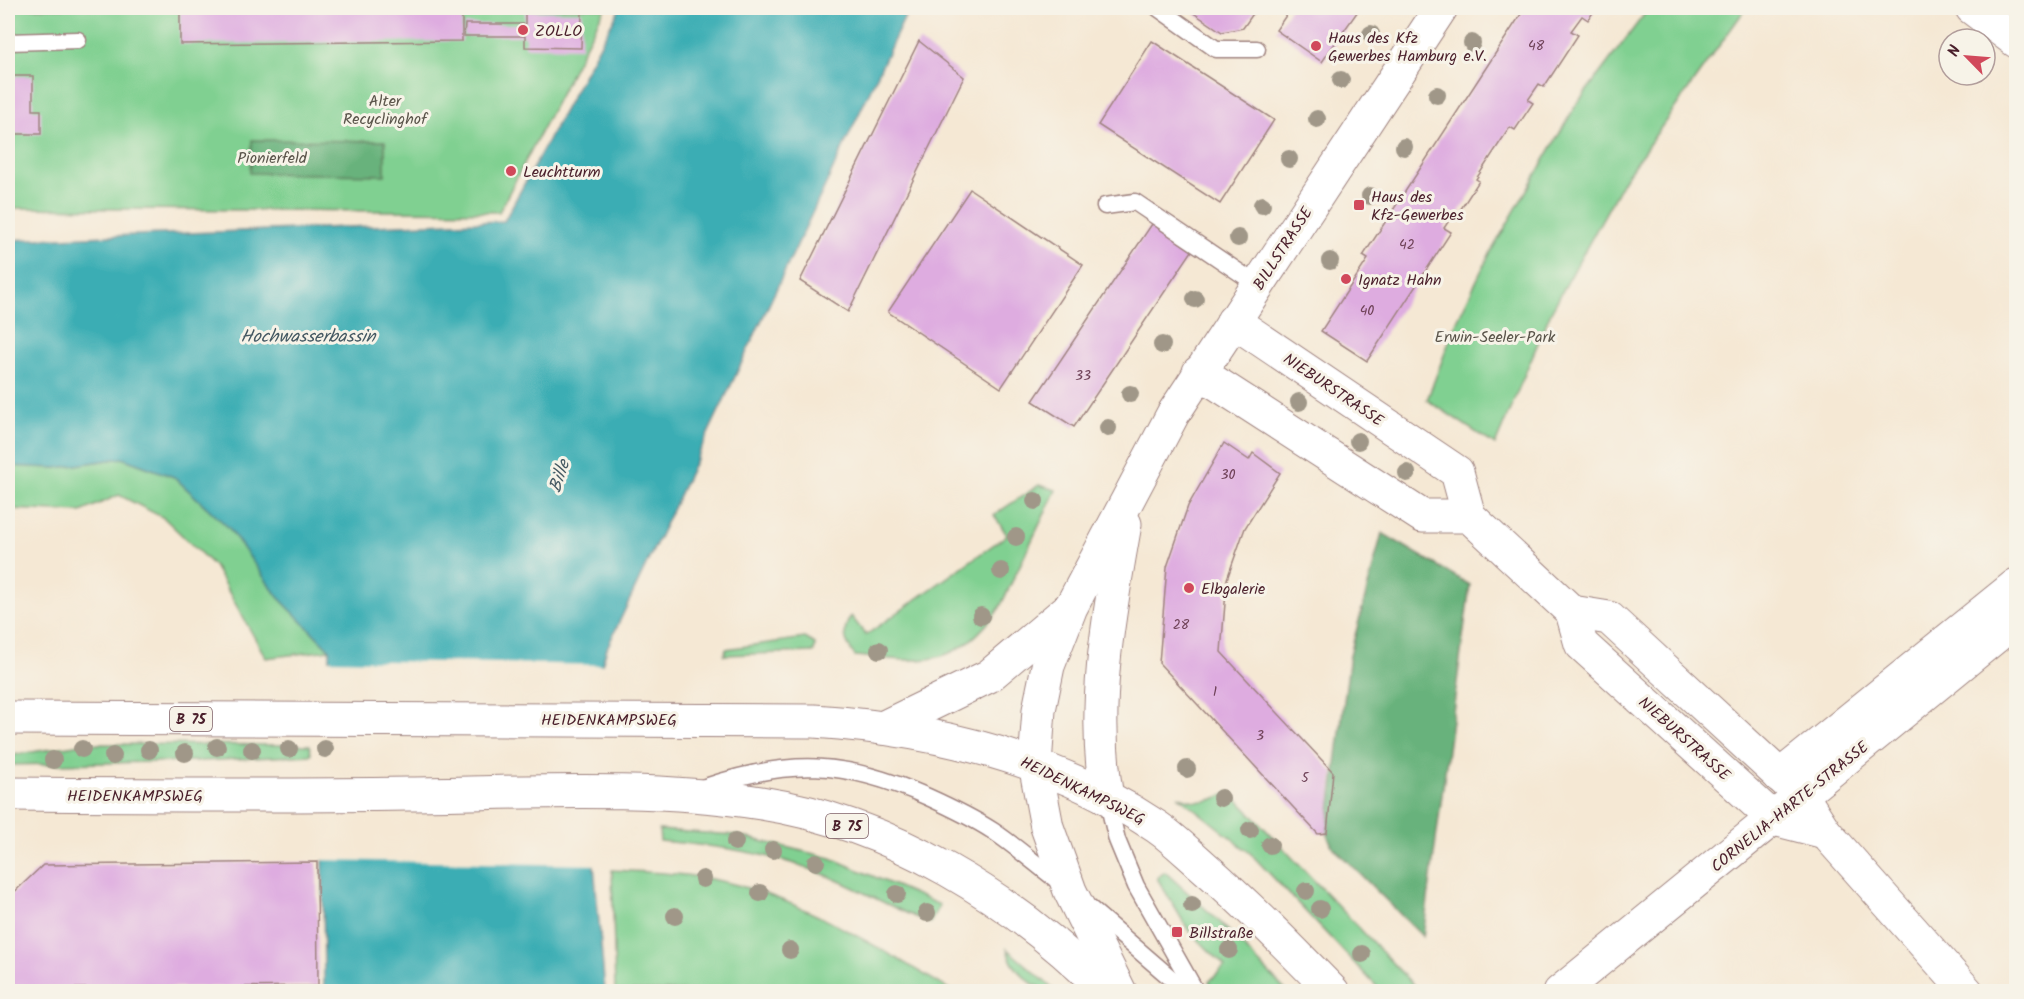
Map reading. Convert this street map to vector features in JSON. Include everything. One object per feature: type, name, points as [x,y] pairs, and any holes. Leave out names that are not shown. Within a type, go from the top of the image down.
[{"type":"main road","name":"BILLSTRASSE","points":[[1120,992],[1070,891],[1047,827],[1035,764],[1039,710],[1048,666],[1071,606],[1130,492],[1198,372],[1441,8]]},
{"type":"main road","points":[[1972,8],[2016,41]]},
{"type":"main road","name":"NIEBURSTRASSE","points":[[1233,321],[1457,472],[1469,516]]},
{"type":"main road","points":[[1198,372],[1422,516],[1469,516],[1572,612],[1609,618],[1791,786],[1825,832],[1967,992]]},
{"type":"main road","name":"BILLSTRASSE","points":[[1107,798],[1101,766],[1099,725],[1106,642],[1130,492]]},
{"type":"main road","name":"CORNELIA-HARTE-STRASSE","points":[[1560,992],[1774,819],[1791,786],[2016,585]]},
{"type":"main road","points":[[882,728],[989,676],[1071,606]]},
{"type":"main road","name":"NIEBURSTRASSE","points":[[1572,612],[1581,644],[1774,819],[1825,832]]},
{"type":"main road","name":"CORNELIA-HARTE-STRASSE","points":[[1791,786],[2016,620]]},
{"type":"main road","name":"HEIDENKAMPSWEG","points":[[8,718],[814,721],[940,736],[1035,764],[1107,798],[1158,828],[1240,898],[1333,992]]},
{"type":"main road","name":"HEIDENKAMPSWEG","points":[[8,794],[322,795],[636,792],[762,803],[819,816],[877,836],[952,873],[1049,938],[1107,992]]},
{"type":"lane","points":[[1158,8],[1216,49],[1257,49]]},
{"type":"lane","points":[[8,42],[78,40]]},
{"type":"lane","points":[[1105,206],[1135,202],[1258,285]]},
{"type":"lane","points":[[685,795],[734,777],[779,769],[834,767],[870,774],[931,799],[993,831],[1070,891],[1186,992]]},
{"type":"lane","points":[[1107,798],[1117,840],[1137,886],[1196,992]]},
{"type":"green space","name":"Alter Recyclinghof","points":[[8,8],[605,8],[499,212],[8,208]]},
{"type":"green space","name":"Erwin-Seeler-Park","points":[[1649,8],[1746,8],[1625,178],[1551,312],[1495,445],[1427,400],[1457,321],[1488,257],[1576,105]]},
{"type":"green space","name":"Pionierfeld","points":[[252,140],[385,141],[385,175],[250,173]]},
{"type":"green space","points":[[122,458],[174,477],[229,528],[278,597],[330,650],[266,658],[214,566],[164,518],[119,495],[81,512],[8,509],[8,466],[56,468]]},
{"type":"green space","points":[[1039,485],[1056,490],[999,609],[983,629],[967,643],[936,658],[900,660],[855,656],[845,632],[851,616],[866,635],[1007,535],[994,515]]},
{"type":"green space","points":[[1382,533],[1470,585],[1423,937],[1332,846],[1327,833],[1350,655]]},
{"type":"green space","points":[[805,638],[815,644],[814,652],[724,655],[726,649]]},
{"type":"green space","points":[[81,744],[310,745],[311,755],[203,761],[8,765],[8,756]]},
{"type":"green space","points":[[1230,792],[1419,991],[1381,991],[1250,853],[1178,796],[1192,801],[1204,801]]},
{"type":"green space","points":[[659,830],[736,835],[831,858],[940,905],[930,923],[813,870],[756,854],[718,847],[660,841]]},
{"type":"green space","points":[[612,870],[697,877],[755,890],[842,928],[952,991],[615,991]]},
{"type":"green space","points":[[1165,872],[1220,922],[1286,991],[1214,991],[1209,982],[1225,966],[1189,931],[1157,878]]},
{"type":"green space","points":[[1007,949],[1056,991],[1040,988],[1025,978],[1013,964]]},
{"type":"water","points":[[620,8],[909,8],[607,648],[582,728],[605,991],[324,991],[323,864],[330,650],[278,597],[229,528],[174,477],[122,458],[56,468],[8,466],[8,240],[504,221]]},
{"type":"pier","points":[[327,660],[605,665],[585,728],[598,865],[321,860]]},
{"type":"building","points":[[180,8],[462,8],[462,41],[180,44]]},
{"type":"building","points":[[1186,8],[1257,8],[1243,28],[1222,32]]},
{"type":"building","name":"Haus des Kfz Gewerbes Hamburg e.V.","points":[[1291,8],[1360,8],[1322,62],[1276,30]]},
{"type":"building","points":[[1525,8],[1596,8],[1588,20],[1582,16],[1571,31],[1578,35],[1544,87],[1539,84],[1528,100],[1533,103],[1515,130],[1510,127],[1476,179],[1479,181],[1457,215],[1454,213],[1444,228],[1451,232],[1367,361],[1321,331],[1368,259],[1363,256]]},
{"type":"building","name":"ZOLLO","points":[[525,11],[582,12],[581,48],[525,47],[525,36],[464,36],[465,24],[525,24]]},
{"type":"building","points":[[919,41],[964,77],[848,312],[800,281]]},
{"type":"building","points":[[1152,41],[1274,120],[1220,204],[1098,125]]},
{"type":"building","points":[[8,76],[33,76],[33,110],[41,110],[41,134],[8,134]]},
{"type":"building","points":[[970,189],[1083,265],[1001,388],[888,312]]},
{"type":"building","points":[[1152,224],[1192,251],[1074,427],[1033,401]]},
{"type":"building","points":[[1224,443],[1249,460],[1253,453],[1280,473],[1245,528],[1227,579],[1221,652],[1333,772],[1327,833],[1318,834],[1159,663],[1167,567],[1188,506]]},
{"type":"building","points":[[317,862],[318,986],[8,989],[8,898],[43,865]]},
{"type":"place","name":"ZOLLO","points":[[523,30]]},
{"type":"place","name":"Haus des Kfz Gewerbes Hamburg e.V.","points":[[1316,46]]},
{"type":"place","name":"Leuchtturm","points":[[511,171]]},
{"type":"place","name":"Haus des Kfz-Gewerbes","points":[[1359,205]]},
{"type":"place","name":"Ignatz Hahn","points":[[1346,279]]},
{"type":"place","name":"Elbgalerie","points":[[1189,588]]},
{"type":"place","name":"Billstraße","points":[[1177,932]]},
{"type":"water label","name":"Hochwasserbassin","points":[[308,336]]},
{"type":"water label","name":"Bille","points":[[559,476]]}]
